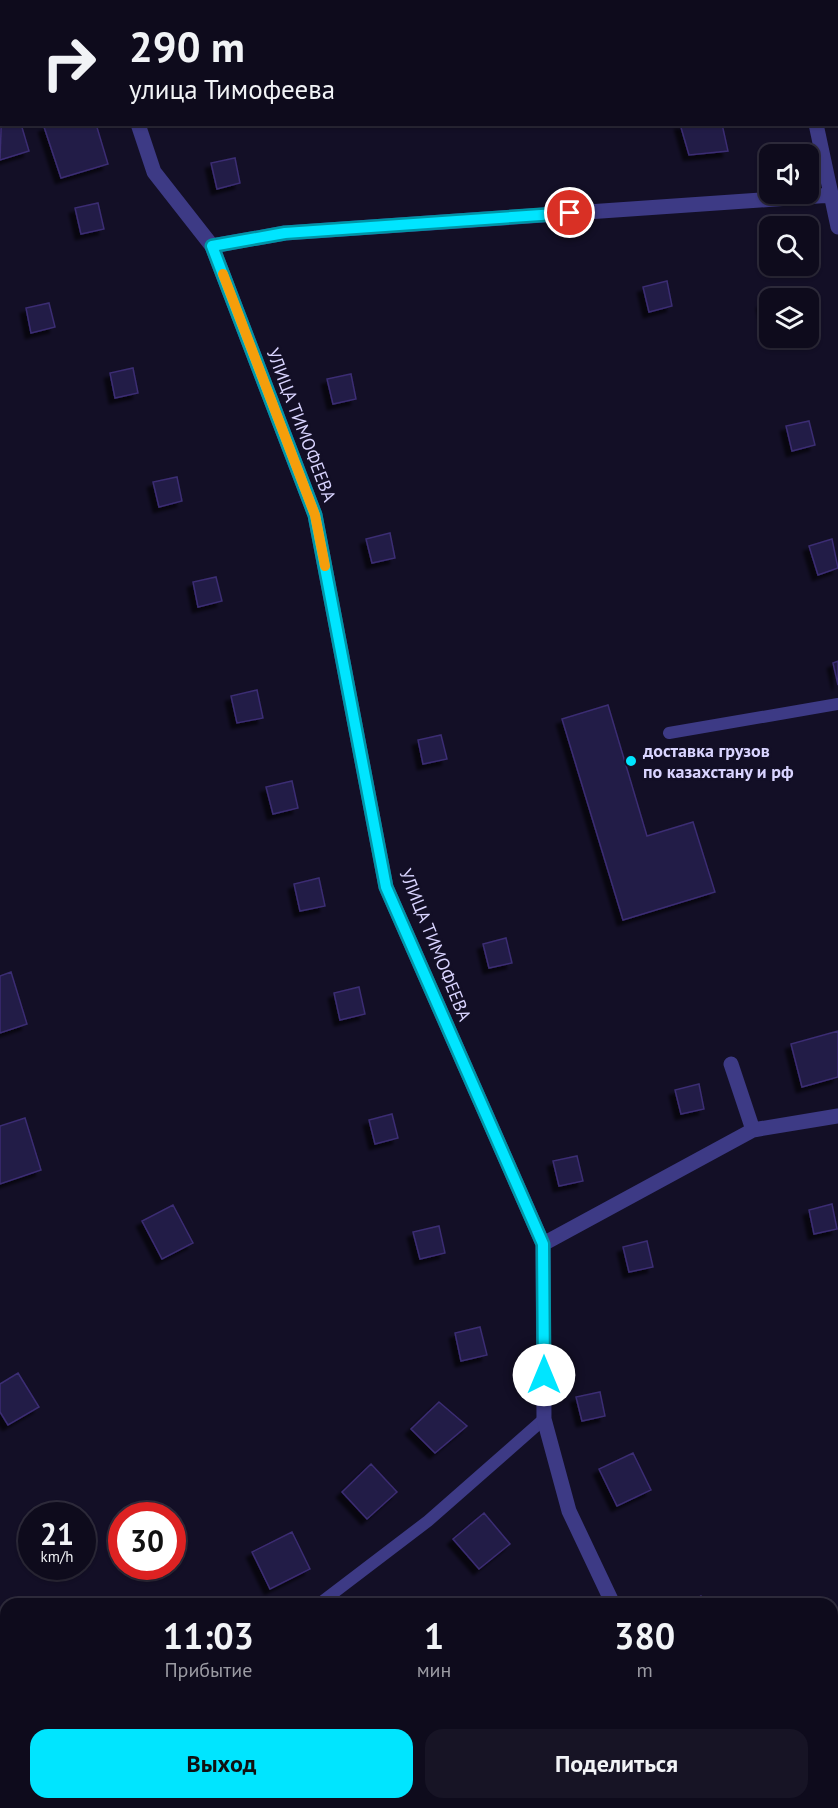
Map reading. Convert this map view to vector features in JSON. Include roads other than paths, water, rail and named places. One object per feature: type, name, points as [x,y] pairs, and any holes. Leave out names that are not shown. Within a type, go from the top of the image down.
[{"type":"street","name":"УЛИЦА ТИМОФЕЕВА","points":[[139,126],[154,172],[212,246],[315,515],[386,887],[543,1244],[544,1419],[569,1511],[610,1598]]},
{"type":"street","points":[[816,126],[838,227]]},
{"type":"street","points":[[212,246],[285,233],[832,195]]},
{"type":"street","points":[[731,1064],[753,1130]]},
{"type":"street","points":[[543,1244],[753,1130],[838,1116]]},
{"type":"lane","points":[[669,733],[838,704]]},
{"type":"lane","points":[[327,1598],[428,1521],[544,1419]]},
{"type":"place","name":"доставка грузов по казахстану и рф","points":[[631,761]]}]
